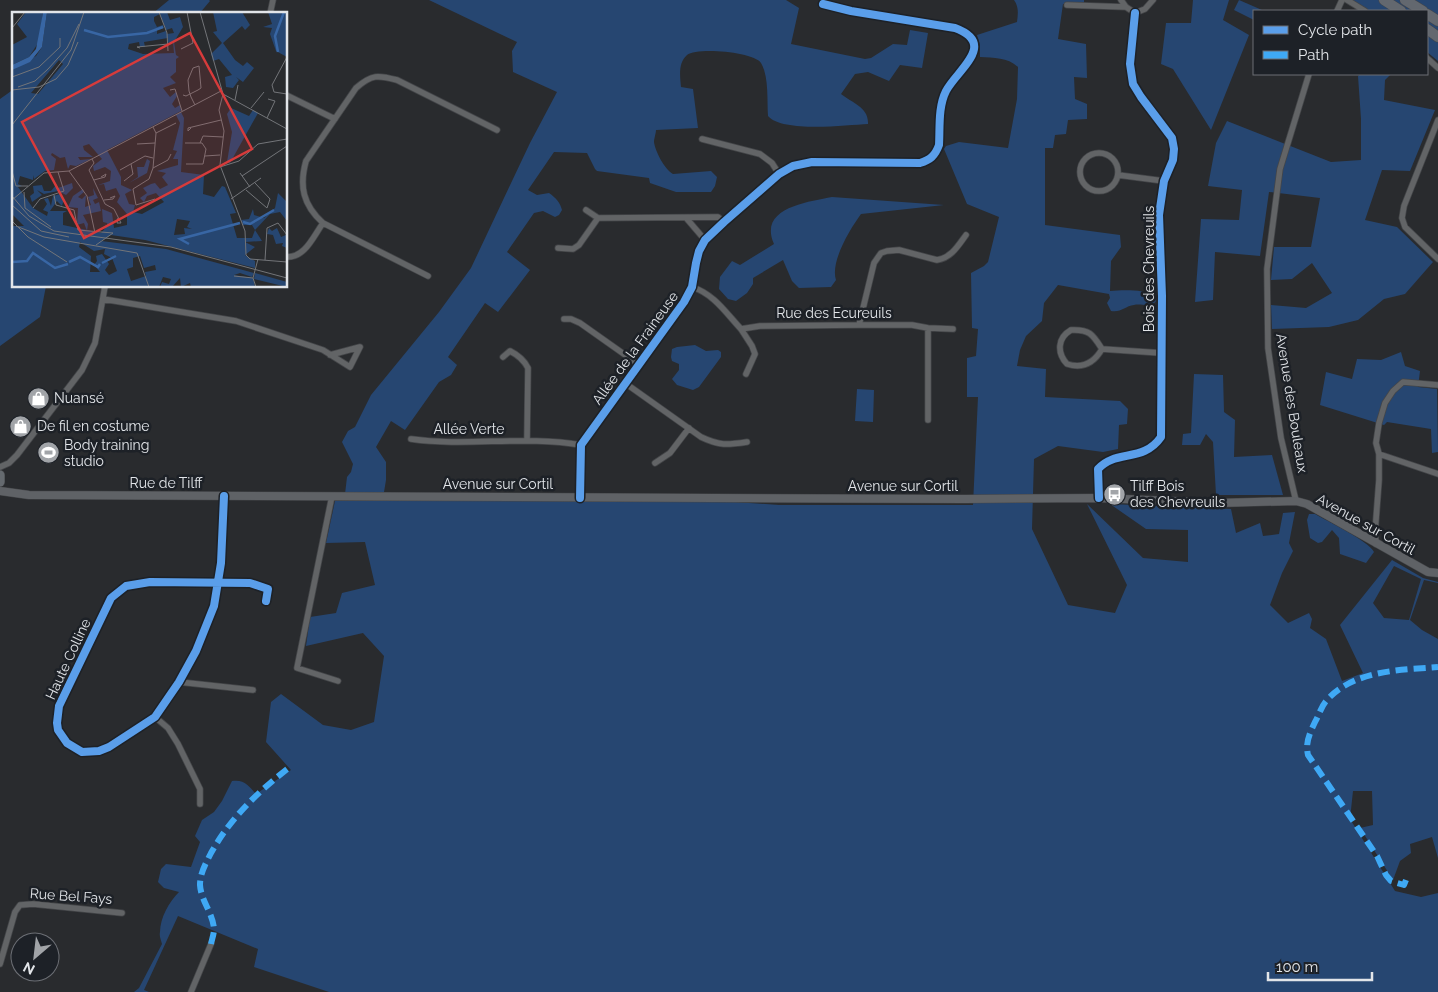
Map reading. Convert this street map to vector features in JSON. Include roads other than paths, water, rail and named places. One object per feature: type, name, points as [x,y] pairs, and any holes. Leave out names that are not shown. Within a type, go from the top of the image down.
[{"type":"highway","points":[[1384,0],[1399,10]]},
{"type":"highway","points":[[1405,0],[1421,10]]},
{"type":"main road","points":[[0,476],[0,482]]},
{"type":"main road","name":"Rue de Tilff","points":[[0,491],[28,496],[350,496]]},
{"type":"main road","name":"Avenue sur Cortil","points":[[350,496],[1099,498],[1219,502],[1296,501],[1307,504],[1428,572],[1438,573]]},
{"type":"street","points":[[1121,0],[1126,7],[1135,13],[1145,9],[1153,0]]},
{"type":"street","points":[[1347,0],[1363,10]]},
{"type":"street","name":"Allée de la Fraineuse","points":[[581,445],[692,287],[696,263],[705,240],[779,174],[793,166],[812,162],[920,163],[932,158],[937,151],[943,98],[956,77],[971,59],[974,50],[971,37],[955,28],[851,11],[823,4]]},
{"type":"street","points":[[1067,5],[1126,7]]},
{"type":"street","name":"Bois des Chevreuils","points":[[1099,498],[1098,469],[1105,461],[1142,453],[1155,446],[1161,437],[1161,258],[1159,215],[1164,181],[1173,160],[1174,149],[1172,138],[1140,97],[1133,84],[1130,64],[1135,13]]},
{"type":"street","points":[[1428,59],[1438,68]]},
{"type":"street","points":[[428,276],[323,223],[315,216],[303,192],[302,174],[306,161],[356,88],[366,80],[379,75],[397,80],[497,130]]},
{"type":"street","name":"Avenue des Bouleaux","points":[[1296,501],[1282,438],[1268,348],[1267,269],[1280,169],[1309,75]]},
{"type":"street","points":[[288,96],[335,119]]},
{"type":"street","points":[[1438,120],[1404,206],[1402,218],[1405,227],[1438,259]]},
{"type":"street","points":[[702,139],[760,154],[772,162],[779,174]]},
{"type":"street","points":[[1103,154],[1116,164],[1118,174],[1110,188],[1094,191],[1087,188],[1081,180],[1079,173],[1084,160],[1091,155],[1103,154]]},
{"type":"street","points":[[1118,174],[1164,181]]},
{"type":"street","points":[[586,210],[598,218],[687,219],[718,217],[724,222]]},
{"type":"street","points":[[558,248],[573,249],[580,245],[598,218]]},
{"type":"street","points":[[687,219],[705,240]]},
{"type":"street","points":[[288,257],[294,257],[302,253],[323,223]]},
{"type":"street","points":[[859,325],[874,263],[881,253],[899,250],[937,260],[943,259],[954,251],[966,235]]},
{"type":"street","points":[[692,287],[703,291],[713,298],[741,329],[752,346],[755,354],[746,374]]},
{"type":"street","points":[[0,467],[9,463],[17,455],[82,370],[95,343],[105,288]]},
{"type":"street","points":[[103,299],[236,321],[323,350],[330,355],[350,367],[360,347],[330,355]]},
{"type":"street","points":[[564,319],[571,319],[580,323],[638,364]]},
{"type":"street","name":"Rue des Ecureuils","points":[[741,329],[760,326],[859,325],[912,325],[953,329]]},
{"type":"street","points":[[928,328],[928,420]]},
{"type":"street","points":[[1080,330],[1088,332],[1095,338],[1102,349],[1087,365],[1080,366],[1067,364],[1060,354],[1059,347],[1067,333],[1080,330]]},
{"type":"street","name":"Bois des Chevreuils","points":[[1102,349],[1161,353]]},
{"type":"street","points":[[503,357],[510,351],[515,353],[526,363],[528,368],[527,441]]},
{"type":"street","points":[[1376,544],[1379,454],[1376,443],[1382,411],[1393,391],[1403,382],[1438,385]]},
{"type":"street","points":[[625,383],[689,428],[714,443],[724,445],[747,442]]},
{"type":"street","points":[[655,464],[670,453],[689,428]]},
{"type":"street","name":"Allée Verte","points":[[411,439],[428,442],[527,441],[581,445]]},
{"type":"street","points":[[580,498],[581,445]]},
{"type":"street","points":[[1379,454],[1438,474]]},
{"type":"street","points":[[200,804],[200,789],[178,744],[168,728],[155,717],[179,682],[207,628],[219,583],[224,496]]},
{"type":"street","points":[[332,496],[297,668],[338,681]]},
{"type":"street","name":"Haute Colline","points":[[155,717],[109,747],[99,751],[82,752],[67,743],[62,737],[57,722],[59,706],[111,598],[126,586],[150,582],[250,583],[268,589],[266,601]]},
{"type":"street","points":[[179,682],[253,690]]},
{"type":"street","name":"Rue Bel Fays","points":[[0,964],[15,912],[20,905],[33,904],[122,913]]},
{"type":"street","points":[[191,992],[211,944]]},
{"type":"place","name":"Nuansé","points":[[38,398]]},
{"type":"place","name":"De fil en costume","points":[[21,426]]},
{"type":"place","name":"Body training studio","points":[[48,453]]},
{"type":"place","name":"Tilff Bois des Chevreuils","points":[[1114,494]]}]
